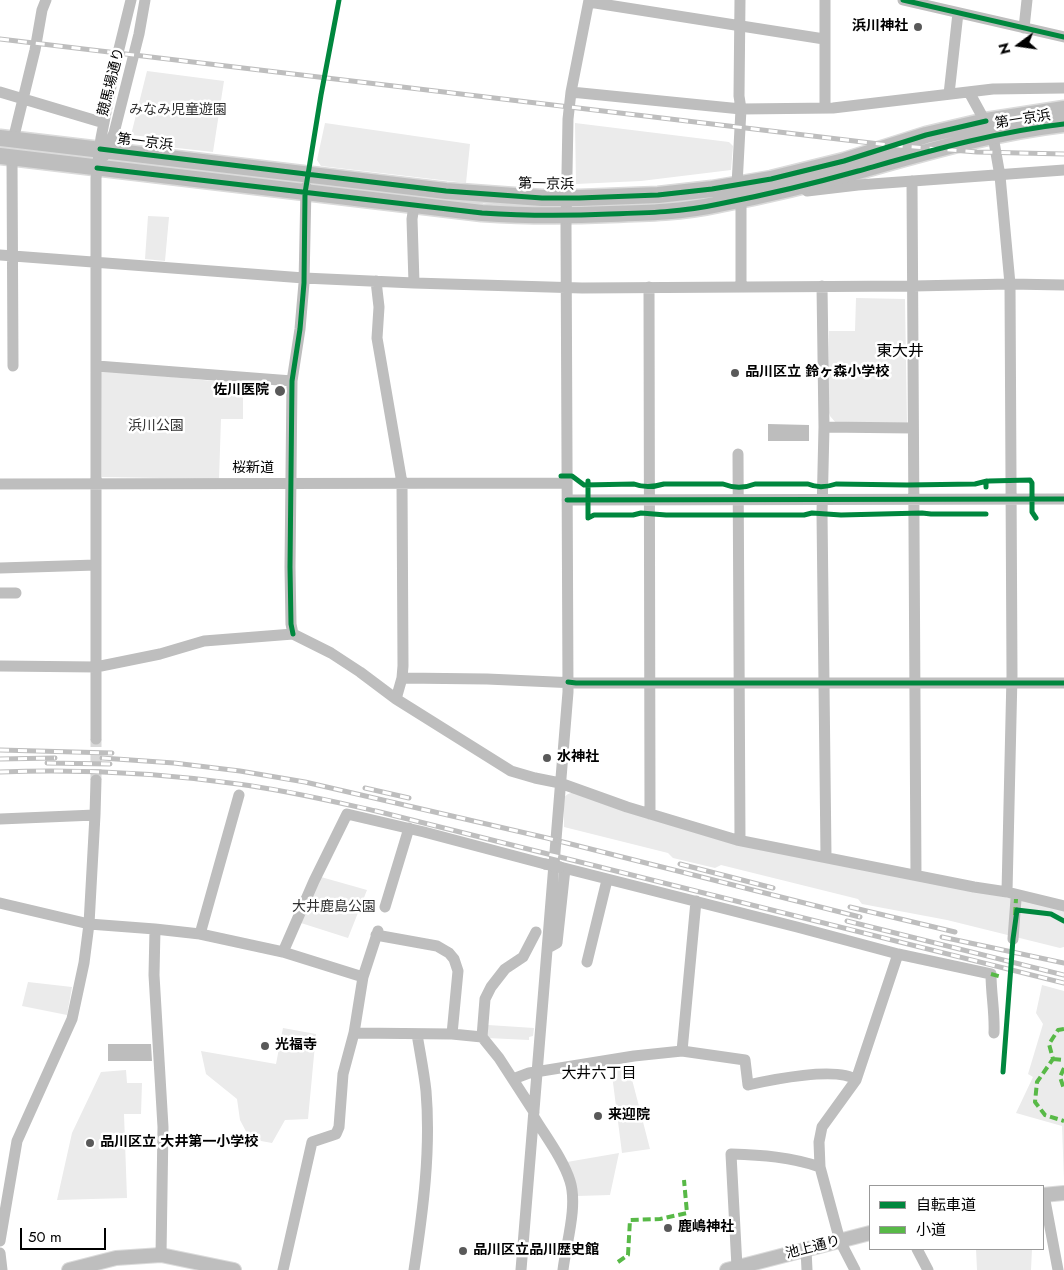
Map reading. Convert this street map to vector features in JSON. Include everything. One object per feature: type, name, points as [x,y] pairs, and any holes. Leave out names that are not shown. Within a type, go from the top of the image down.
[{"type":"highway","name":"第一京浜","points":[[6,139],[454,192],[542,198],[739,192],[763,195],[858,171],[990,128],[1064,109]]},
{"type":"highway","name":"第一京浜","points":[[6,157],[482,214],[566,216],[687,210],[808,170],[926,135],[990,128],[1064,124]]},
{"type":"main road","points":[[1044,1195],[1064,1193]]},
{"type":"main road","name":"池上通り","points":[[741,1268],[869,1233]]},
{"type":"main road","points":[[69,1270],[116,1258],[162,1255],[234,1270]]},
{"type":"street","points":[[6,139],[23,99],[35,50],[42,10],[46,0]]},
{"type":"street","name":"競馬場通り","points":[[104,150],[104,123],[116,61],[131,0]]},
{"type":"street","name":"競馬場通り","points":[[104,150],[114,133],[139,34],[145,0]]},
{"type":"street","points":[[740,0],[739,96],[741,110],[739,192],[741,287]]},
{"type":"street","points":[[825,0],[825,108]]},
{"type":"street","points":[[903,0],[1064,37]]},
{"type":"street","points":[[1024,28],[1027,0]]},
{"type":"street","points":[[521,1270],[568,682],[566,216],[568,119],[571,92],[589,1],[824,39]]},
{"type":"street","points":[[949,94],[958,13]]},
{"type":"street","points":[[571,92],[741,110],[825,108],[993,89],[1064,88]]},
{"type":"street","points":[[0,92],[104,123]]},
{"type":"street","points":[[969,92],[990,128],[1000,176],[1010,284],[1011,895],[1013,940]]},
{"type":"street","points":[[96,739],[97,168],[104,150]]},
{"type":"street","points":[[6,157],[12,256],[13,366]]},
{"type":"street","points":[[763,195],[858,185],[1064,170]]},
{"type":"street","points":[[293,634],[291,624],[290,567],[292,380],[300,330],[304,278],[305,193],[308,175]]},
{"type":"street","points":[[912,182],[916,875]]},
{"type":"street","points":[[414,206],[412,219],[414,283]]},
{"type":"street","points":[[0,254],[304,278],[414,283],[566,287],[1064,285]]},
{"type":"street","points":[[376,281],[379,307],[377,338],[402,483],[402,678],[396,699]]},
{"type":"street","points":[[822,286],[826,856]]},
{"type":"street","points":[[649,287],[651,500],[650,814]]},
{"type":"street","points":[[96,366],[292,380]]},
{"type":"street","points":[[824,427],[914,428]]},
{"type":"street","points":[[738,454],[740,840]]},
{"type":"street","name":"桜新道","points":[[0,484],[567,484]]},
{"type":"street","points":[[567,500],[1064,499]]},
{"type":"street","points":[[0,568],[96,565]]},
{"type":"street","points":[[0,593],[16,593]]},
{"type":"street","points":[[0,666],[96,666],[160,654],[204,641],[293,634],[331,653],[396,699],[511,771],[560,783],[650,814],[740,840],[1064,906]]},
{"type":"street","points":[[402,678],[650,683],[1064,682]]},
{"type":"street","points":[[0,1241],[16,1141],[72,1019],[84,963],[90,924],[96,780]]},
{"type":"street","points":[[200,934],[239,794]]},
{"type":"street","points":[[283,952],[314,881],[347,814],[696,901],[898,954],[991,974],[992,1004],[995,1018],[994,1033]]},
{"type":"street","points":[[0,819],[96,816]]},
{"type":"street","points":[[385,907],[408,828]]},
{"type":"street","points":[[548,948],[558,943],[562,868]]},
{"type":"street","points":[[587,962],[607,880]]},
{"type":"street","points":[[682,1051],[696,901]]},
{"type":"street","points":[[0,903],[90,924],[200,934],[283,952],[363,977]]},
{"type":"street","points":[[155,929],[154,974],[163,1128],[162,1255]]},
{"type":"street","points":[[536,932],[523,957],[505,969],[485,999],[482,1037],[513,1079],[561,1162],[570,1182],[572,1210],[562,1270]]},
{"type":"street","points":[[282,1270],[312,1142],[336,1134],[339,1127],[343,1074],[354,1033],[363,977],[377,933],[438,946],[449,952],[454,959],[458,971],[452,1034]]},
{"type":"street","points":[[855,1270],[840,1241],[820,1166],[819,1142],[822,1127],[856,1080],[898,954]]},
{"type":"street","points":[[354,1033],[452,1034],[482,1037]]},
{"type":"street","points":[[414,1270],[420,1234],[427,1156],[426,1090],[417,1034]]},
{"type":"street","points":[[513,1079],[529,1073],[634,1056],[682,1051],[745,1060],[748,1085],[796,1075],[842,1075],[851,1076],[856,1080]]},
{"type":"street","points":[[741,1268],[731,1154],[762,1155],[803,1161],[820,1166]]},
{"type":"street","points":[[1044,1200],[1058,1270]]},
{"type":"street","points":[[806,1249],[807,1270]]},
{"type":"street","points":[[918,1250],[928,1270]]},
{"type":"street","points":[[0,1253],[2,1270]]},
{"type":"green space","name":"みなみ児童遊園","points":[[147,71],[224,81],[213,152],[150,145],[150,137],[131,135]]},
{"type":"green space","points":[[325,123],[470,144],[466,183],[321,166],[317,160]]},
{"type":"green space","points":[[575,123],[729,142],[733,146],[731,170],[641,181],[576,184]]},
{"type":"green space","points":[[148,216],[169,217],[165,261],[145,259]]},
{"type":"green space","points":[[856,298],[905,299],[907,423],[836,423],[830,416],[828,409],[829,331],[855,331]]},
{"type":"green space","name":"浜川公園","points":[[101,370],[243,384],[243,419],[221,419],[219,479],[102,477]]},
{"type":"green space","points":[[574,792],[662,821],[1064,910],[1064,947],[1060,948],[947,920],[862,904],[858,899],[721,865],[715,868],[673,858],[668,853],[564,827],[564,797]]},
{"type":"green space","name":"大井鹿島公園","points":[[321,877],[367,890],[348,938],[301,923]]},
{"type":"green space","points":[[28,982],[72,987],[67,1015],[22,1006]]},
{"type":"green space","points":[[1042,985],[1064,991],[1064,1180],[1062,1126],[1016,1113],[1033,1077],[1028,1074],[1043,1024],[1036,1013]]},
{"type":"green space","points":[[488,1025],[534,1028],[533,1036],[529,1037],[529,1040],[487,1038]]},
{"type":"green space","points":[[283,1028],[316,1034],[308,1119],[285,1120],[272,1143],[250,1139],[240,1120],[237,1099],[206,1074],[201,1051],[276,1064]]},
{"type":"green space","points":[[628,1064],[650,1149],[622,1153],[611,1067]]},
{"type":"green space","points":[[126,1070],[127,1083],[142,1083],[141,1114],[124,1114],[127,1198],[57,1200],[72,1133],[101,1072]]},
{"type":"green space","points":[[619,1153],[610,1195],[577,1196],[567,1162]]},
{"type":"green space","points":[[976,1250],[1032,1250],[1031,1270],[977,1270]]},
{"type":"shaded area","points":[[768,424],[809,425],[809,441],[768,441]]},
{"type":"shaded area","points":[[108,1044],[151,1044],[152,1061],[108,1061]]},
{"type":"tunnel","points":[[96,739],[96,780]]},
{"type":"railway","points":[[0,39],[888,145],[977,152],[1064,154]]},
{"type":"railway","points":[[0,750],[112,753]]},
{"type":"railway","points":[[0,759],[55,758]]},
{"type":"railway","points":[[102,758],[174,763],[240,771],[305,782],[547,838],[860,917]]},
{"type":"railway","points":[[47,763],[110,764]]},
{"type":"railway","points":[[0,772],[60,771],[149,775],[256,786],[376,811],[1064,983]]},
{"type":"railway","points":[[365,788],[409,798]]},
{"type":"railway","points":[[680,864],[773,888]]},
{"type":"railway","points":[[850,907],[955,932]]},
{"type":"railway","points":[[847,921],[1064,975]]},
{"type":"railway","points":[[942,937],[1064,963]]},
{"type":"marked path","points":[[1015,915],[1016,899]]},
{"type":"marked path","points":[[991,974],[1002,977]]},
{"type":"marked path","points":[[1064,1029],[1058,1030],[1049,1044],[1053,1059],[1037,1082],[1035,1102],[1045,1115],[1064,1121]]},
{"type":"marked path","points":[[1053,1059],[1064,1060]]},
{"type":"marked path","points":[[1064,1068],[1060,1077],[1064,1089]]},
{"type":"marked path","points":[[618,1262],[628,1255],[630,1220],[660,1219],[687,1213],[684,1180]]},
{"type":"cycle path","points":[[293,634],[291,624],[290,567],[292,381],[300,329],[304,283],[305,193],[339,0]]},
{"type":"cycle path","points":[[903,0],[1064,37]]},
{"type":"cycle path","points":[[100,149],[446,191],[542,198],[579,198],[658,195],[712,189],[771,179],[844,161],[926,135],[986,121]]},
{"type":"cycle path","points":[[97,168],[482,213],[578,215],[665,212],[736,201],[960,143],[1064,124]]},
{"type":"cycle path","points":[[561,476],[572,476],[584,485],[634,484],[649,487],[664,484],[723,484],[739,487],[755,484],[808,484],[822,487],[836,484],[975,484],[987,481]]},
{"type":"cycle path","points":[[986,487],[986,482],[989,481],[1030,480],[1032,483],[1032,512],[1036,518]]},
{"type":"cycle path","points":[[588,481],[588,518],[594,515],[633,515],[641,513],[666,515],[804,515],[812,513],[841,515],[986,514]]},
{"type":"cycle path","points":[[567,500],[1064,499]]},
{"type":"cycle path","points":[[568,682],[1064,683]]},
{"type":"cycle path","points":[[1003,1072],[1017,910],[1051,914],[1064,921]]},
{"type":"place","name":"浜川神社","points":[[918,27]]},
{"type":"place","name":"品川区立 鈴ヶ森小学校","points":[[735,373]]},
{"type":"place","name":"佐川医院","points":[[280,391]]},
{"type":"place","name":"水神社","points":[[547,758]]},
{"type":"place","name":"光福寺","points":[[265,1046]]},
{"type":"place","name":"来迎院","points":[[598,1116]]},
{"type":"place","name":"品川区立 大井第一小学校","points":[[90,1143]]},
{"type":"place","name":"鹿嶋神社","points":[[668,1228]]},
{"type":"place","name":"品川区立品川歴史館","points":[[463,1251]]},
{"type":"district","name":"東大井","points":[[900,352]]},
{"type":"district","name":"大井六丁目","points":[[599,1074]]}]
